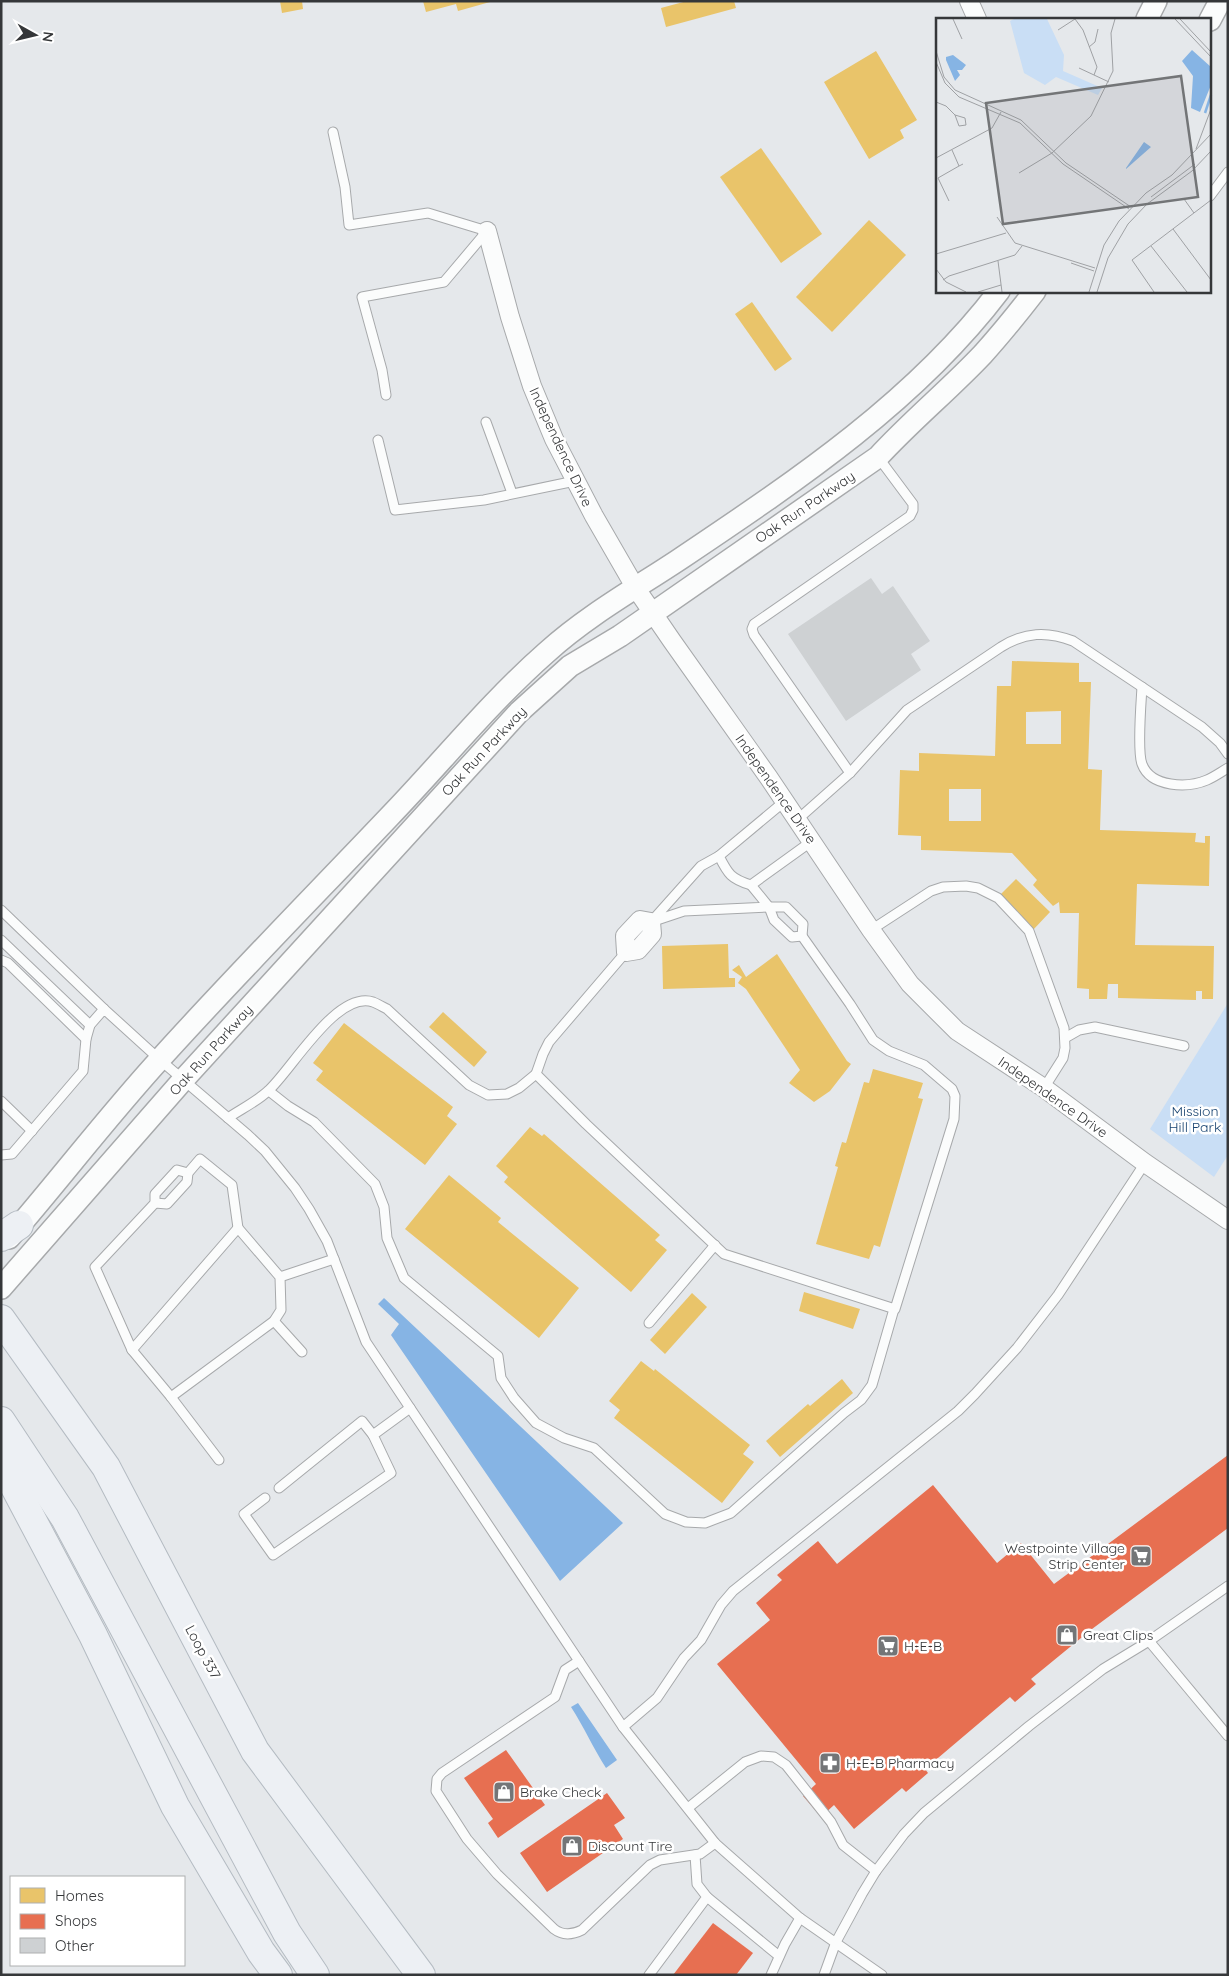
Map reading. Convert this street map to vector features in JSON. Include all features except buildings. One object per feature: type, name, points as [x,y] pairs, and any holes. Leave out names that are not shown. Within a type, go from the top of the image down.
[{"type":"main road","name":"Loop 337","points":[[1,1319],[106,1467],[255,1751],[421,1975]]},
{"type":"main road","points":[[1,1421],[65,1518],[288,1933],[315,1975]]},
{"type":"main road","points":[[1,1461],[93,1635],[175,1806],[266,1964],[278,1975]]},
{"type":"street","points":[[969,1],[978,18]]},
{"type":"street","points":[[1148,18],[1156,1]]},
{"type":"street","points":[[1211,18],[1220,1]]},
{"type":"street","name":"Independence Drive","points":[[487,231],[510,317],[532,386],[554,439],[575,481],[635,587],[910,984],[957,1030],[1044,1088],[1145,1163],[1228,1220]]},
{"type":"street","name":"Oak Run Parkway","points":[[1,1246],[10,1231],[159,1059],[413,792],[516,680],[549,650],[593,615],[755,507],[864,428],[937,364],[998,292]]},
{"type":"street","name":"Oak Run Parkway","points":[[1,1288],[183,1080],[519,712],[570,666],[620,636],[878,457],[903,430],[982,355],[1012,322],[1034,292]]},
{"type":"street","points":[[626,952],[638,950],[652,934],[651,922]]},
{"type":"lane","points":[[333,132],[345,187],[349,226],[428,213],[487,231],[444,282],[362,297],[382,370],[386,395]]},
{"type":"lane","points":[[1212,193],[1228,172]]},
{"type":"lane","points":[[486,422],[512,493]]},
{"type":"lane","points":[[378,440],[395,510],[484,500],[575,481]]},
{"type":"lane","points":[[850,773],[754,635],[752,629],[754,624],[910,516],[913,504],[878,457]]},
{"type":"lane","points":[[798,820],[850,773],[907,710],[1001,646],[1024,636],[1049,634],[1073,641],[1213,735],[1228,754]]},
{"type":"lane","points":[[1142,687],[1140,751],[1141,763],[1146,772],[1155,779],[1166,783],[1188,785],[1207,780],[1228,768]]},
{"type":"lane","points":[[651,922],[701,866],[719,856],[785,801]]},
{"type":"lane","points":[[751,885],[812,841]]},
{"type":"lane","points":[[719,856],[727,871],[736,881],[751,885],[769,907],[774,920],[792,937],[802,936]]},
{"type":"lane","points":[[871,930],[931,892],[943,887],[966,886],[978,888],[998,898],[1029,931],[1061,1018],[1066,1038],[1063,1058],[1044,1088]]},
{"type":"lane","points":[[269,1091],[288,1106],[314,1122],[375,1184],[384,1207],[387,1238],[404,1278],[498,1356],[501,1378],[514,1398],[536,1423],[564,1438],[594,1448],[665,1514],[686,1522],[704,1523],[731,1513],[861,1400],[872,1385],[954,1119],[955,1096],[952,1088],[924,1065],[889,1051],[873,1040],[802,936],[803,924],[786,907],[684,911],[651,922]]},
{"type":"lane","points":[[1,910],[104,1010],[265,1151],[285,1175],[319,1226],[334,1259],[366,1342],[624,1727],[715,1843],[800,1918],[882,1975]]},
{"type":"lane","points":[[1,940],[90,1025]]},
{"type":"lane","points":[[228,1118],[269,1091],[325,1023],[343,1008],[359,1002],[372,1001],[387,1009],[469,1085],[488,1095],[507,1094],[519,1088],[536,1074],[543,1054],[550,1042],[626,952]]},
{"type":"lane","points":[[1,960],[8,963],[86,1039]]},
{"type":"lane","points":[[1,1155],[12,1154],[83,1072],[86,1039],[90,1025],[104,1010]]},
{"type":"lane","points":[[1066,1038],[1079,1030],[1095,1027],[1184,1046]]},
{"type":"lane","points":[[536,1074],[586,1124],[724,1254],[894,1309]]},
{"type":"lane","points":[[1,1101],[32,1131]]},
{"type":"lane","points":[[155,1203],[166,1204],[187,1182],[188,1172],[200,1159],[232,1185],[238,1228],[280,1277],[281,1310],[274,1321],[171,1397]]},
{"type":"lane","points":[[624,1727],[657,1698],[684,1658],[701,1640],[721,1606],[734,1591],[958,1411],[996,1372],[1058,1295],[1145,1163]]},
{"type":"lane","points":[[188,1172],[177,1170],[155,1194],[155,1203],[94,1267],[132,1350],[219,1460]]},
{"type":"lane","points":[[132,1350],[238,1228]]},
{"type":"lane","points":[[649,1323],[715,1245]]},
{"type":"lane","points":[[280,1277],[334,1259]]},
{"type":"lane","points":[[274,1321],[302,1352]]},
{"type":"lane","points":[[373,1436],[410,1408]]},
{"type":"lane","points":[[265,1498],[244,1514],[273,1555],[390,1473],[373,1436],[362,1421],[279,1488]]},
{"type":"lane","points":[[824,1975],[836,1942],[876,1871],[904,1834],[924,1813],[1029,1726],[1103,1669],[1149,1641],[1228,1586]]},
{"type":"lane","points":[[1149,1641],[1228,1736]]},
{"type":"lane","points":[[579,1661],[565,1670],[555,1697],[440,1775],[435,1787],[437,1794],[467,1838],[488,1865],[554,1929],[562,1934],[572,1934],[582,1930],[650,1865],[660,1860],[704,1852],[715,1843]]},
{"type":"lane","points":[[688,1808],[737,1768],[754,1758],[768,1756],[780,1760],[831,1822],[843,1845],[876,1871]]},
{"type":"lane","points":[[695,1855],[697,1884],[707,1897],[779,1956]]},
{"type":"lane","points":[[649,1975],[707,1897]]},
{"type":"lane","points":[[771,1975],[800,1918]]},
{"type":"green space","name":"Mission Hill Park","points":[[1228,1003],[1228,1155],[1214,1177],[1150,1129]]},
{"type":"water","points":[[384,1298],[623,1523],[560,1581],[391,1335],[399,1324],[378,1304]]},
{"type":"water","points":[[578,1703],[617,1760],[606,1768],[571,1707]]},
{"type":"place","name":"Westpointe Village Strip Center","points":[[1141,1556]]},
{"type":"place","name":"Great Clips","points":[[1067,1635]]},
{"type":"place","name":"H-E-B","points":[[888,1646]]},
{"type":"place","name":"H-E-B Pharmacy","points":[[830,1763]]},
{"type":"place","name":"Brake Check","points":[[504,1792]]},
{"type":"place","name":"Discount Tire","points":[[572,1846]]}]
